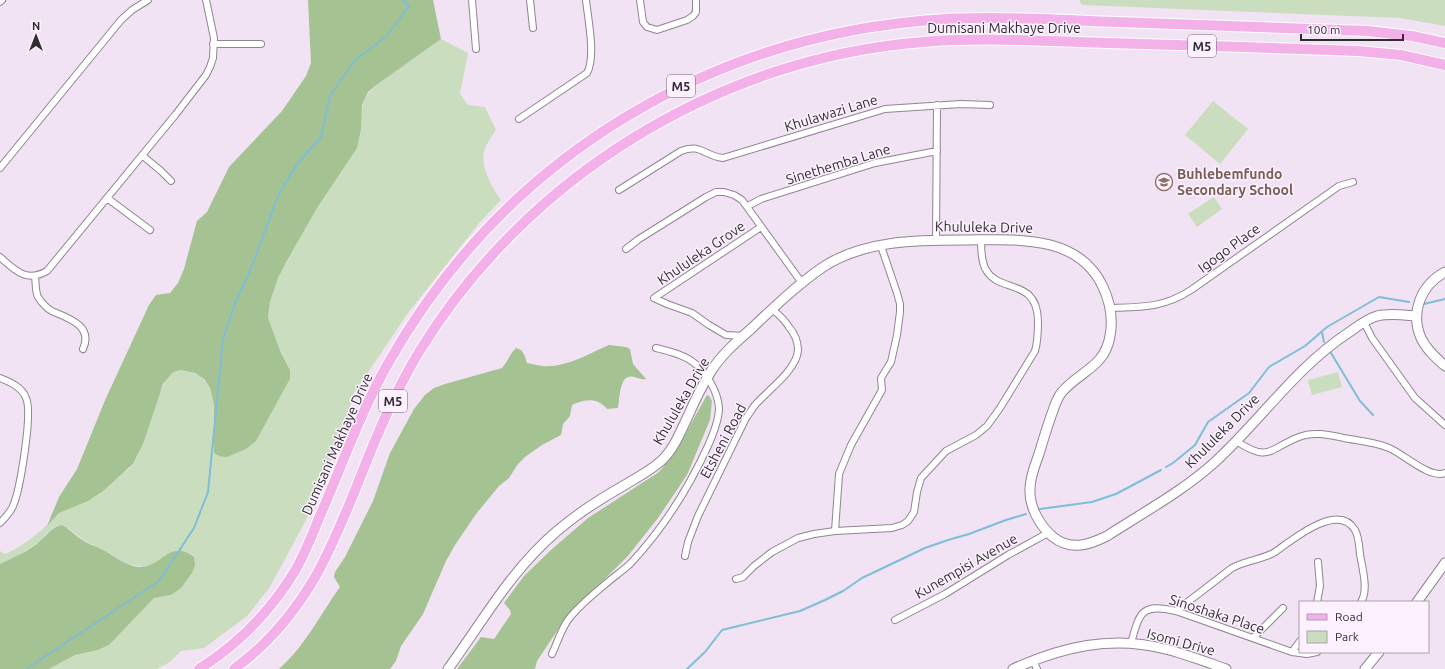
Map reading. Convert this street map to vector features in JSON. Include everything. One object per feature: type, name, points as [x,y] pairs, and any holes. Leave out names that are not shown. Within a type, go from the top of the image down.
[{"type":"main road","name":"Dumisani Makhaye Drive","points":[[199,669],[223,652],[248,631],[291,576],[311,539],[376,385],[411,325],[434,291],[462,257],[501,215],[554,168],[597,135],[634,111],[666,93],[721,68],[802,42],[834,34],[869,28],[948,19],[1038,19],[1367,31],[1412,36],[1445,43]]},
{"type":"main road","name":"Dumisani Makhaye Drive","points":[[234,669],[254,653],[281,626],[298,605],[316,577],[336,536],[387,412],[409,369],[434,329],[470,280],[508,237],[595,163],[641,132],[693,104],[754,79],[798,65],[867,49],[921,42],[984,39],[1358,51],[1401,56],[1445,65]]},
{"type":"street","points":[[0,168],[121,20],[132,10],[148,0]]},
{"type":"street","points":[[0,257],[22,274],[35,276],[42,274],[49,269],[143,156],[206,75],[212,58],[213,31],[206,0]]},
{"type":"street","points":[[472,0],[476,49]]},
{"type":"street","points":[[530,0],[533,28]]},
{"type":"street","points":[[519,119],[587,73],[590,67],[591,56],[586,0]]},
{"type":"street","points":[[640,0],[643,22],[648,27],[657,30],[687,20],[693,16],[696,12],[696,0]]},
{"type":"street","points":[[213,44],[261,44]]},
{"type":"street","points":[[936,240],[938,105]]},
{"type":"street","name":"Khulawazi Lane","points":[[619,190],[688,148],[700,148],[717,158],[723,158],[876,111],[938,105],[990,105]]},
{"type":"street","name":"Sinethemba Lane","points":[[748,206],[761,199],[875,163],[937,151]]},
{"type":"street","points":[[143,156],[161,170],[171,181]]},
{"type":"street","name":"Igogo Place","points":[[1110,308],[1156,305],[1174,300],[1191,290],[1338,186],[1353,182]]},
{"type":"street","points":[[626,249],[653,230],[716,192],[724,192],[734,195],[748,206],[761,227],[802,283]]},
{"type":"street","points":[[107,198],[150,230]]},
{"type":"street","name":"Khululeka Grove","points":[[744,336],[726,335],[688,311],[654,298],[761,227]]},
{"type":"street","name":"Khululeka Drive","points":[[448,669],[494,601],[518,570],[535,552],[556,532],[584,510],[662,461],[678,438],[711,371],[722,358],[772,309],[802,283],[825,266],[844,256],[881,246],[904,242],[936,240],[1032,240],[1049,244],[1066,251],[1086,264],[1093,271],[1106,294],[1110,308],[1110,336],[1107,347],[1103,356],[1095,365],[1068,385],[1060,394],[1033,471],[1030,489],[1032,504],[1036,516],[1048,533],[1070,545],[1080,546],[1107,536],[1190,482],[1216,461],[1236,441],[1310,362],[1364,322],[1377,316],[1416,316]]},
{"type":"street","points":[[736,579],[743,577],[754,566],[783,545],[798,538],[835,531],[892,528],[902,525],[908,521],[914,512],[921,478],[946,451],[976,435],[987,426],[1036,352],[1038,316],[1035,302],[1028,294],[995,278],[985,269],[982,260],[981,240]]},
{"type":"street","points":[[835,531],[839,474],[851,445],[882,390],[881,378],[891,362],[897,335],[900,304],[881,246]]},
{"type":"street","points":[[1445,272],[1432,282],[1424,291],[1418,303],[1416,316],[1420,334],[1424,343],[1445,366]]},
{"type":"street","points":[[35,276],[37,295],[40,299],[52,312],[64,316],[84,330],[86,337],[83,349]]},
{"type":"street","name":"Etsheni Road","points":[[685,556],[688,542],[698,516],[746,418],[756,405],[773,389],[796,358],[798,350],[797,342],[789,326],[772,309]]},
{"type":"street","points":[[1364,322],[1372,338],[1415,398],[1445,425]]},
{"type":"street","points":[[552,654],[564,624],[601,587],[628,565],[649,543],[668,518],[686,489],[711,439],[719,409],[715,393],[707,378],[694,362],[656,348]]},
{"type":"street","points":[[0,378],[15,384],[22,390],[27,398],[29,407],[18,490],[12,507],[7,516],[0,523]]},
{"type":"street","points":[[1236,441],[1264,454],[1271,452],[1300,436],[1314,434],[1336,436],[1378,444],[1389,448],[1430,472],[1440,475],[1445,473]]},
{"type":"street","points":[[1176,611],[1232,568],[1240,564],[1260,559],[1274,552],[1304,531],[1330,520],[1345,522],[1350,525],[1356,534],[1363,574],[1362,600]]},
{"type":"street","name":"Kunempisi Avenue","points":[[895,620],[945,594],[1008,555],[1048,533]]},
{"type":"street","points":[[1317,601],[1320,586],[1318,562]]},
{"type":"street","points":[[1418,601],[1445,563]]},
{"type":"street","name":"Sinoshaka Place","points":[[1131,643],[1137,621],[1142,613],[1157,607],[1176,611],[1292,652],[1299,653]]},
{"type":"street","points":[[1253,638],[1283,608]]},
{"type":"street","points":[[1292,652],[1299,642]]},
{"type":"street","name":"Isomi Drive","points":[[1013,669],[1053,652],[1081,646],[1110,643],[1131,643],[1164,648],[1226,669]]},
{"type":"street","name":"Sinoshaka Place","points":[[1300,653],[1312,653]]},
{"type":"street","points":[[1365,669],[1378,653]]},
{"type":"street","points":[[1033,660],[1037,669]]},
{"type":"green space","points":[[308,0],[433,0],[441,39],[368,92],[362,105],[361,129],[357,148],[317,208],[278,278],[270,302],[268,318],[281,353],[290,370],[290,379],[256,441],[246,449],[227,457],[219,456],[214,453],[214,404],[210,388],[204,379],[195,373],[181,370],[172,373],[163,384],[143,444],[133,464],[103,491],[88,501],[59,513],[47,526],[59,497],[77,469],[106,398],[149,305],[156,295],[170,293],[178,283],[184,269],[197,221],[207,212],[229,167],[282,111],[306,76],[311,63]]},
{"type":"green space","points":[[1079,0],[1445,0],[1445,26],[1400,18],[1082,5]]},
{"type":"green space","points":[[441,39],[468,53],[460,94],[468,105],[485,107],[496,130],[486,147],[484,162],[490,183],[501,200],[480,222],[408,313],[354,393],[340,439],[305,522],[270,587],[247,616],[204,648],[181,651],[170,662],[157,669],[49,669],[75,655],[98,650],[109,645],[154,598],[171,595],[178,550],[152,565],[135,566],[124,562],[92,545],[68,528],[46,534],[41,541],[11,560],[0,564],[0,551],[5,554],[22,545],[61,512],[93,497],[131,467],[143,443],[163,386],[169,376],[175,371],[191,372],[199,376],[206,382],[211,391],[215,411],[214,453],[256,441],[290,379],[290,370],[281,353],[268,318],[270,302],[278,278],[361,129],[364,101],[370,91]]},
{"type":"green space","points":[[1213,101],[1248,129],[1220,164],[1185,135]]},
{"type":"green space","points":[[1214,197],[1222,209],[1197,227],[1188,214]]},
{"type":"green space","points":[[609,345],[626,347],[630,349],[633,364],[646,379],[629,377],[625,379],[621,387],[618,408],[607,409],[599,402],[591,400],[582,401],[572,405],[570,416],[563,424],[561,435],[542,445],[518,464],[509,478],[499,486],[476,514],[455,545],[446,561],[423,614],[401,646],[396,661],[390,669],[279,669],[297,650],[340,587],[334,577],[335,572],[345,557],[373,501],[390,453],[414,409],[425,395],[434,388],[445,384],[502,368],[516,348],[522,351],[527,363],[551,366],[577,360]]},
{"type":"green space","points":[[1338,372],[1342,387],[1312,395],[1308,380]]},
{"type":"green space","points":[[707,395],[712,401],[710,420],[687,475],[658,518],[627,557],[567,616],[537,661],[535,669],[457,669],[481,637],[494,639],[511,614],[510,610],[504,603],[524,576],[588,518],[659,472],[674,454]]},
{"type":"green space","points":[[61,525],[86,542],[133,566],[138,567],[153,564],[171,552],[178,551],[185,552],[194,557],[195,565],[192,573],[181,588],[171,595],[154,598],[109,645],[98,650],[75,655],[49,669],[0,669],[0,564],[33,547],[52,530]]},
{"type":"waterway","points":[[26,669],[159,581],[194,528],[208,492],[223,339],[236,301],[250,271],[278,196],[294,168],[321,137],[330,96],[356,59],[386,37],[409,6],[403,0]]},
{"type":"waterway","points":[[1166,467],[1195,445],[1208,422],[1249,393],[1269,367],[1305,346],[1327,327],[1379,297],[1409,302]]},
{"type":"waterway","points":[[1424,304],[1445,299]]},
{"type":"waterway","points":[[1322,332],[1324,342]]},
{"type":"waterway","points":[[1331,353],[1360,401],[1373,415]]},
{"type":"waterway","points":[[1040,509],[1092,502],[1116,494],[1161,470]]},
{"type":"waterway","points":[[687,669],[705,652],[722,630],[800,611],[843,591],[862,578],[925,548],[1026,514]]},
{"type":"place","name":"Buhlebemfundo Secondary School","points":[[1164,182]]}]
